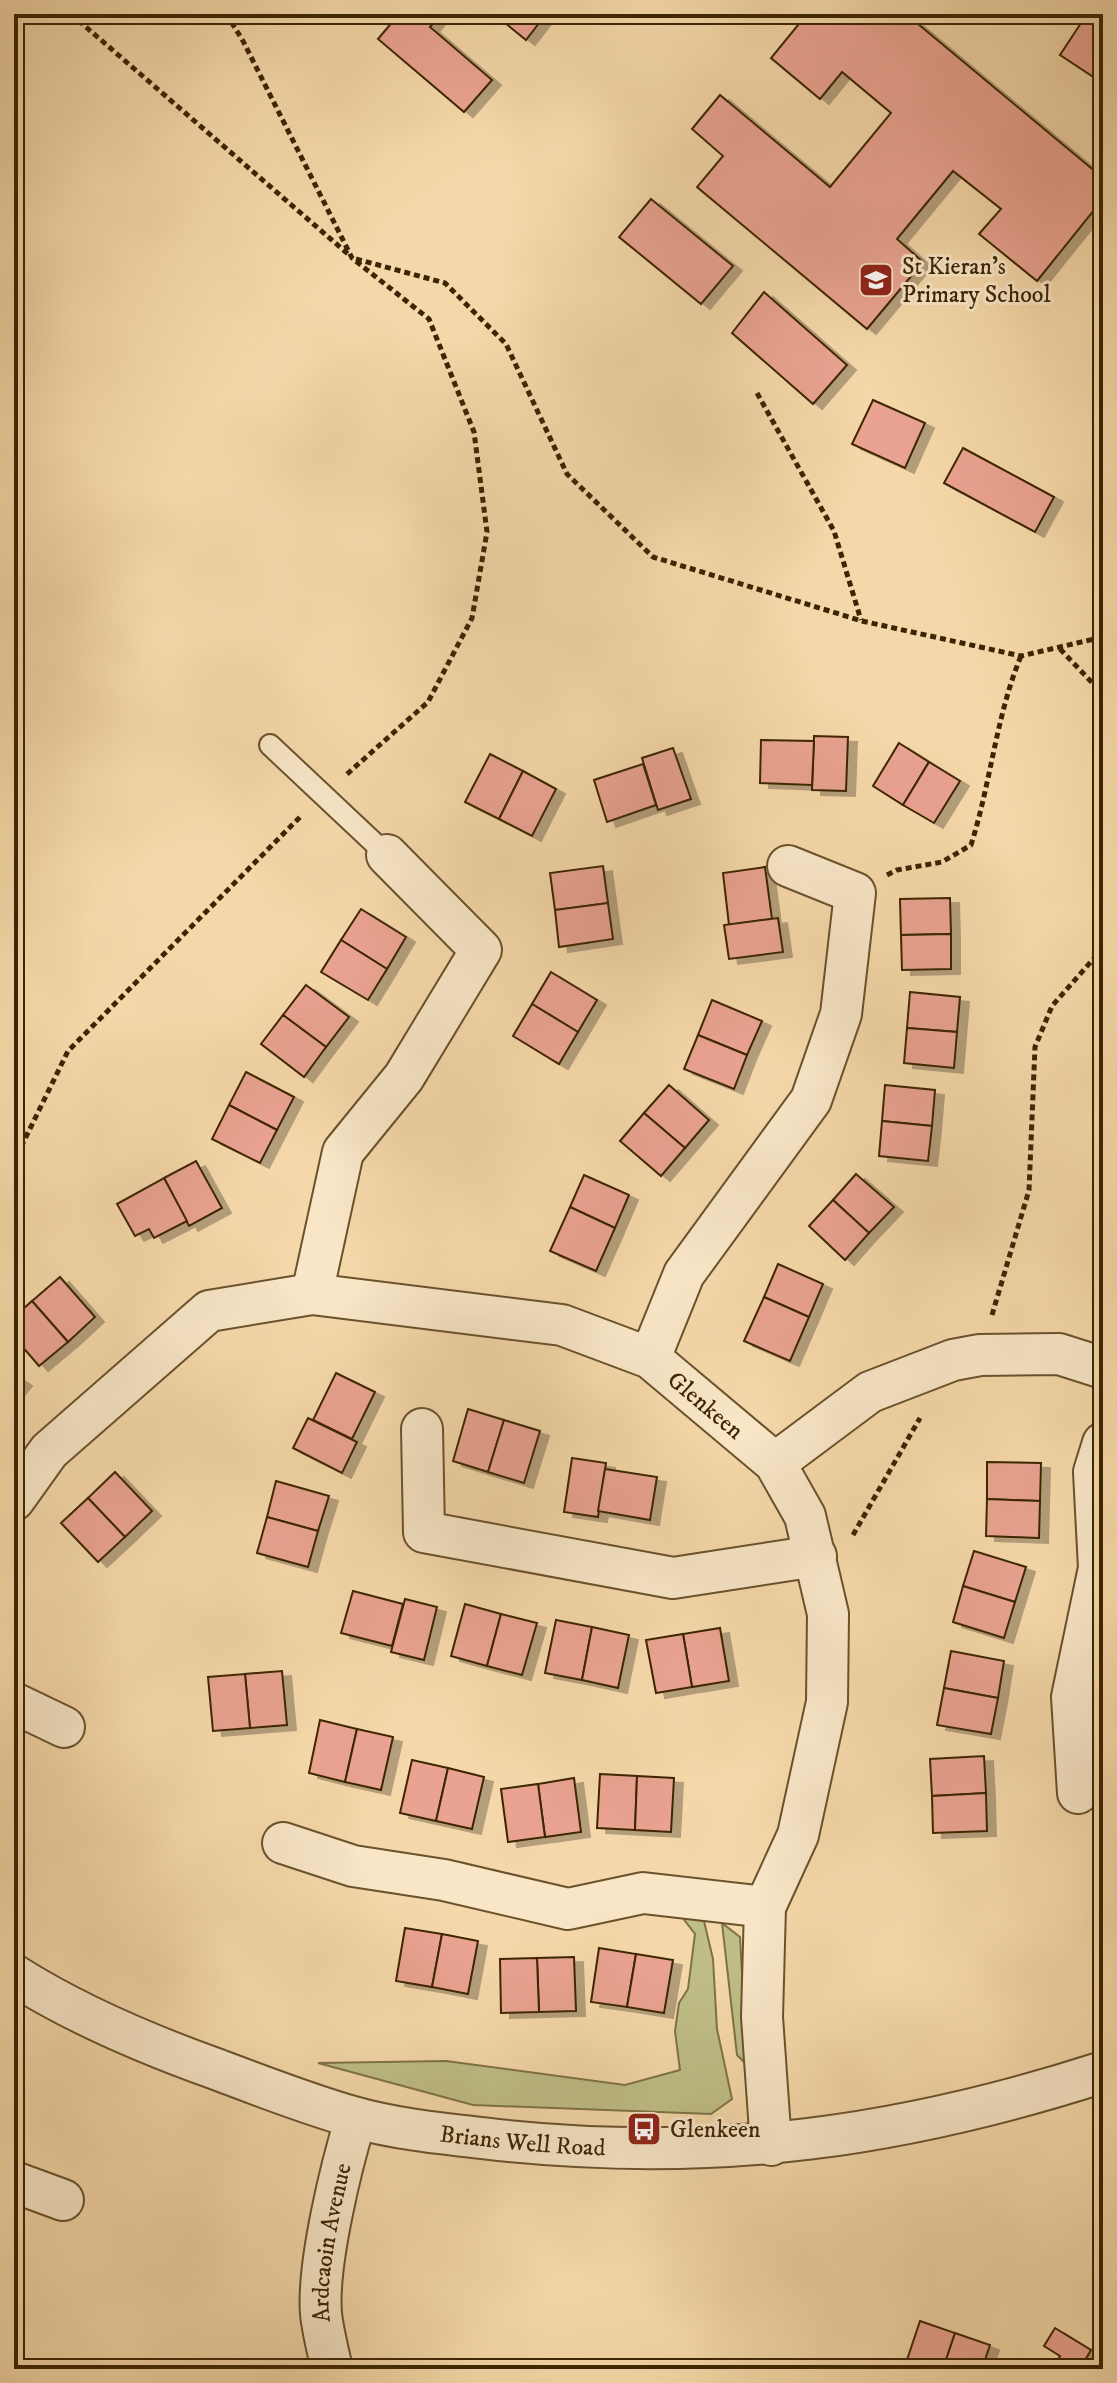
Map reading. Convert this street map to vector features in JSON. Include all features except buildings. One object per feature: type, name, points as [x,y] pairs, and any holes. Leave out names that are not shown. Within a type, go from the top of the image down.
[{"type":"street","points":[[312,1294],[343,1152],[404,1077],[481,950],[387,855]]},
{"type":"street","points":[[650,1358],[684,1274],[811,1100],[841,1014],[855,893],[788,866]]},
{"type":"street","name":"Glenkeen","points":[[14,1500],[49,1451],[209,1311],[312,1294],[562,1325],[650,1358],[775,1463],[805,1516],[828,1614],[827,1702],[798,1835],[765,1907],[762,2017],[771,2145]]},
{"type":"street","points":[[775,1463],[870,1392],[967,1357],[1059,1354],[1103,1368]]},
{"type":"street","points":[[422,1429],[424,1532],[673,1578],[819,1572]]},
{"type":"street","points":[[1078,1793],[1072,1697],[1099,1568],[1094,1472],[1103,1443]]},
{"type":"street","points":[[14,1703],[64,1727]]},
{"type":"street","points":[[283,1843],[353,1866],[444,1880],[568,1909],[643,1893],[765,1907]]},
{"type":"street","name":"Brians Well Road","points":[[14,1975],[117,2030],[281,2094],[356,2118],[467,2136],[584,2148],[771,2145],[893,2127],[1006,2103],[1103,2072]]},
{"type":"street","name":"Ardcaoin Avenue","points":[[332,2369],[321,2312],[327,2253],[344,2155],[356,2118]]},
{"type":"street","points":[[14,2182],[63,2200]]},
{"type":"lane","points":[[270,745],[387,855]]},
{"type":"path","points":[[14,1154],[22,1145],[68,1051],[323,795],[428,702],[472,618],[487,532],[474,432],[429,319],[352,258],[71,14]]},
{"type":"path","points":[[227,15],[352,258],[445,283],[506,344],[567,474],[653,557],[862,621],[1021,656],[1103,637]]},
{"type":"path","points":[[757,393],[834,531],[862,621]]},
{"type":"path","points":[[1060,649],[1103,694]]},
{"type":"path","points":[[855,893],[897,870],[942,862],[971,845],[989,786],[1002,709],[1021,656]]},
{"type":"path","points":[[819,1572],[967,1357],[1029,1190],[1035,1047],[1052,1006],[1103,948]]},
{"type":"shaded area","points":[[682,1917],[704,1921],[713,1959],[717,2029],[732,2099],[711,2114],[473,2105],[318,2063],[446,2061],[625,2085],[680,2070],[675,2031],[679,2003],[688,1989],[695,1934]]},
{"type":"shaded area","points":[[722,1923],[740,1937],[747,2065],[737,2055]]},
{"type":"place","name":"St Kieran's Primary School","points":[[876,280]]},
{"type":"place","name":"Glenkeen","points":[[644,2129]]}]
